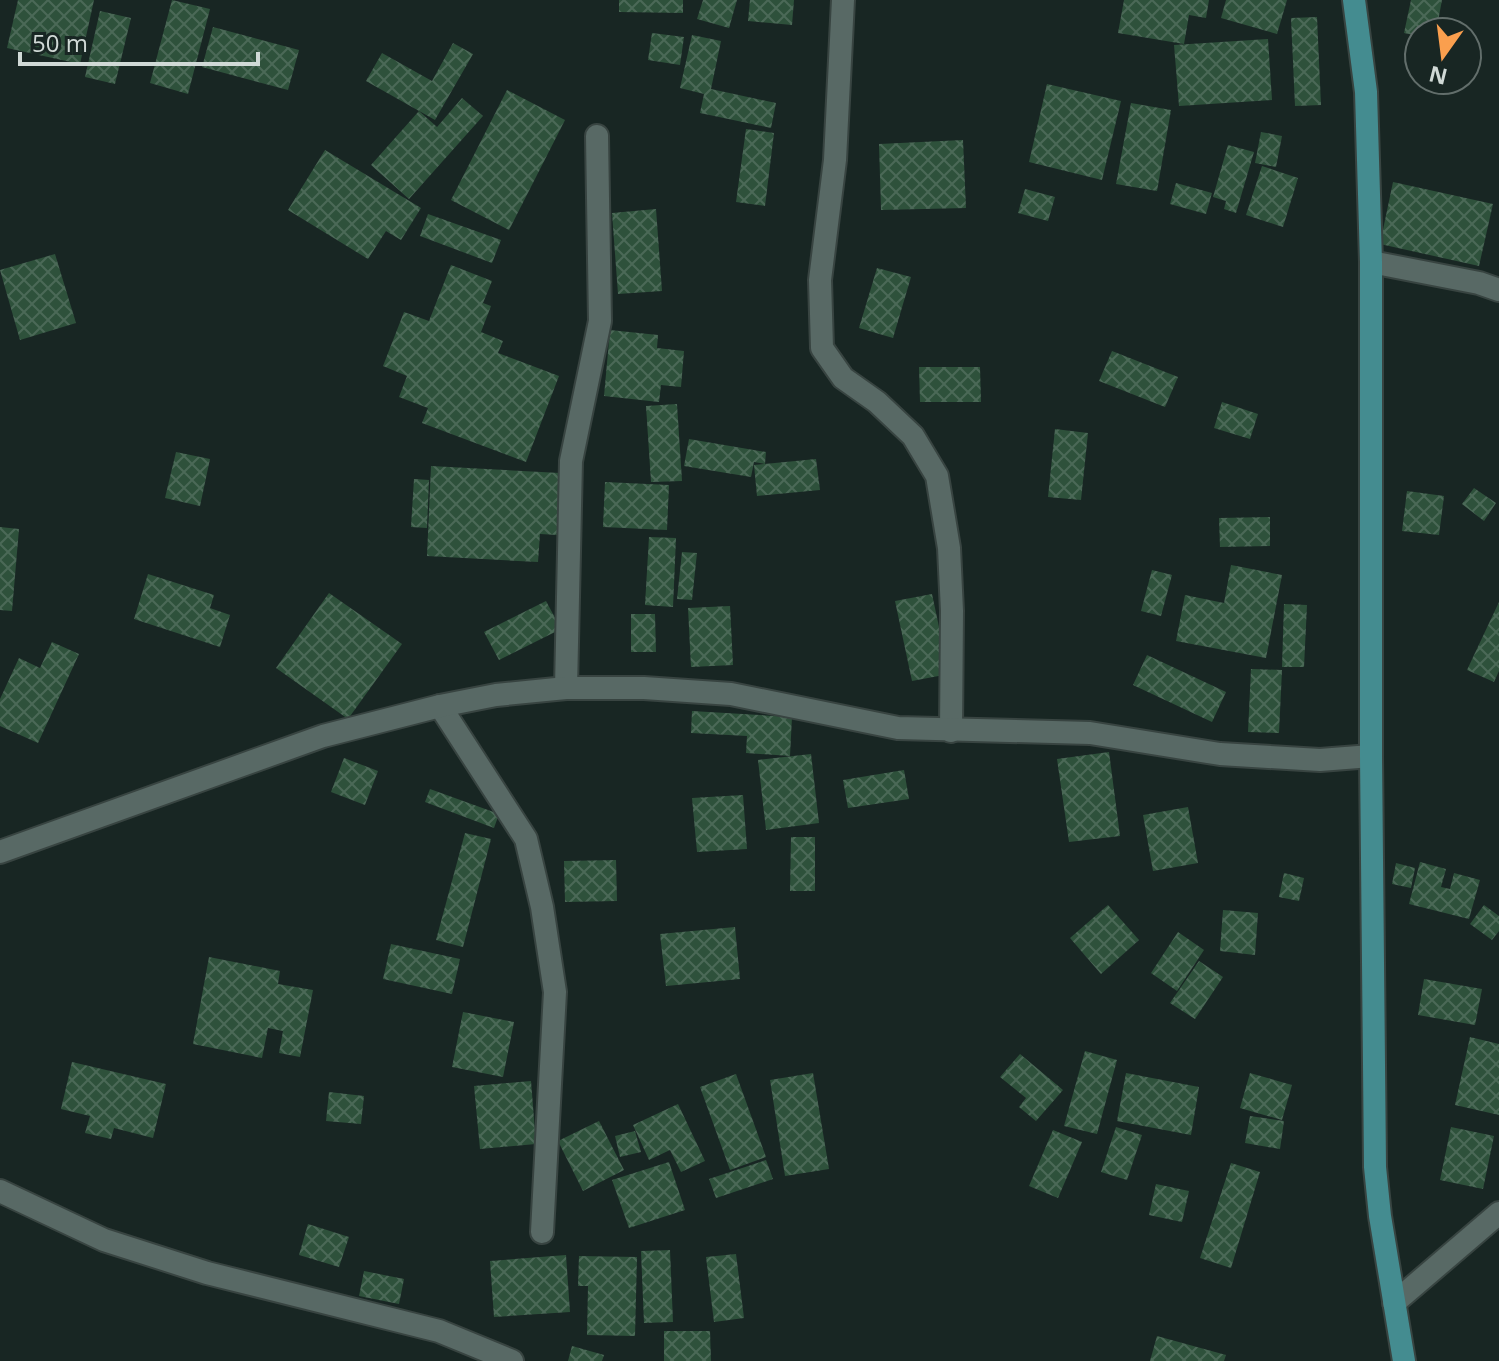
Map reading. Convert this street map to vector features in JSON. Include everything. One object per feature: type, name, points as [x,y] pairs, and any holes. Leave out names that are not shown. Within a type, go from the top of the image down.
[{"type":"main road","points":[[1354,0],[1366,92],[1371,262],[1375,1167],[1404,1361]]},
{"type":"street","points":[[843,0],[835,160],[820,280],[822,348],[843,378],[877,402],[913,436],[937,476],[949,548],[952,595],[951,731]]},
{"type":"street","points":[[566,688],[571,461],[600,321],[597,136]]},
{"type":"street","points":[[1371,262],[1479,283],[1499,290]]},
{"type":"street","points":[[0,852],[323,736],[440,706],[496,695],[566,688],[644,688],[731,694],[898,728],[1090,733],[1220,754],[1320,760],[1371,756]]},
{"type":"street","points":[[440,706],[526,839],[542,907],[555,992],[542,1232]]},
{"type":"street","points":[[0,1191],[104,1240],[207,1273],[439,1331],[512,1361]]},
{"type":"street","points":[[1394,1303],[1499,1213]]},
{"type":"building","points":[[18,0],[94,0],[80,64],[7,48]]},
{"type":"building","points":[[172,0],[210,9],[188,94],[150,83]]},
{"type":"building","points":[[619,0],[683,0],[683,13],[619,12]]},
{"type":"building","points":[[703,0],[737,0],[729,28],[697,19]]},
{"type":"building","points":[[750,0],[794,0],[792,25],[748,21]]},
{"type":"building","points":[[1124,0],[1209,0],[1206,18],[1189,15],[1184,44],[1118,33]]},
{"type":"building","points":[[1226,0],[1287,0],[1277,34],[1221,18]]},
{"type":"building","points":[[1411,0],[1442,0],[1439,16],[1408,16]]},
{"type":"building","points":[[100,11],[131,18],[115,84],[85,77]]},
{"type":"building","points":[[1317,17],[1321,105],[1295,106],[1291,18]]},
{"type":"building","points":[[213,27],[299,50],[288,90],[202,67]]},
{"type":"building","points":[[652,33],[684,37],[680,65],[648,60]]},
{"type":"building","points":[[692,35],[721,41],[711,89],[776,103],[771,128],[700,113],[704,94],[680,88]]},
{"type":"building","points":[[1268,39],[1272,100],[1179,106],[1174,45]]},
{"type":"building","points":[[453,43],[473,54],[435,120],[366,81],[382,53],[432,81]]},
{"type":"building","points":[[1047,84],[1121,101],[1102,180],[1029,162]]},
{"type":"building","points":[[507,90],[565,120],[509,230],[451,200]]},
{"type":"building","points":[[462,98],[483,116],[409,199],[371,165],[419,111],[437,127]]},
{"type":"building","points":[[1131,103],[1171,110],[1157,191],[1116,184]]},
{"type":"building","points":[[746,129],[774,133],[765,206],[736,202]]},
{"type":"building","points":[[1261,132],[1282,136],[1276,167],[1255,163]]},
{"type":"building","points":[[963,140],[966,208],[881,210],[879,144]]},
{"type":"building","points":[[1228,145],[1254,152],[1236,213],[1224,209],[1226,201],[1213,197]]},
{"type":"building","points":[[325,150],[421,208],[401,240],[386,231],[368,259],[288,210]]},
{"type":"building","points":[[1262,166],[1298,178],[1283,227],[1246,215]]},
{"type":"building","points":[[1393,182],[1493,204],[1479,266],[1380,244]]},
{"type":"building","points":[[1176,183],[1212,193],[1206,214],[1170,204]]},
{"type":"building","points":[[1025,189],[1055,197],[1048,221],[1018,213]]},
{"type":"building","points":[[656,209],[662,291],[618,294],[612,213]]},
{"type":"building","points":[[428,214],[501,240],[492,263],[420,236]]},
{"type":"building","points":[[55,254],[76,323],[20,340],[0,270]]},
{"type":"building","points":[[451,265],[492,281],[483,303],[491,306],[481,332],[503,341],[498,353],[559,376],[526,462],[422,423],[428,408],[399,397],[407,376],[383,366],[404,312],[429,321]]},
{"type":"building","points":[[877,268],[911,277],[893,338],[859,328]]},
{"type":"building","points":[[610,330],[658,335],[657,348],[684,351],[681,387],[661,385],[659,402],[604,396]]},
{"type":"building","points":[[1112,351],[1178,377],[1165,407],[1099,381]]},
{"type":"building","points":[[919,367],[980,367],[981,402],[920,402]]},
{"type":"building","points":[[1222,402],[1258,414],[1250,439],[1214,428]]},
{"type":"building","points":[[677,404],[682,481],[651,482],[646,406]]},
{"type":"building","points":[[1055,429],[1088,433],[1081,500],[1048,497]]},
{"type":"building","points":[[689,439],[766,452],[765,464],[754,462],[751,477],[684,466]]},
{"type":"building","points":[[176,452],[210,459],[200,506],[165,498]]},
{"type":"building","points":[[816,459],[820,490],[757,496],[754,465]]},
{"type":"building","points":[[431,466],[560,473],[557,535],[540,534],[538,562],[427,556]]},
{"type":"building","points":[[414,479],[429,480],[427,528],[411,527]]},
{"type":"building","points":[[605,482],[669,485],[667,530],[603,527]]},
{"type":"building","points":[[1474,488],[1496,503],[1484,521],[1462,504]]},
{"type":"building","points":[[1407,491],[1444,496],[1439,535],[1402,531]]},
{"type":"building","points":[[1270,517],[1270,546],[1220,547],[1219,518]]},
{"type":"building","points":[[0,527],[19,529],[12,611],[0,610]]},
{"type":"building","points":[[649,537],[676,538],[673,607],[645,605]]},
{"type":"building","points":[[682,552],[697,553],[692,600],[677,599]]},
{"type":"building","points":[[1231,565],[1282,575],[1266,658],[1176,641],[1185,595],[1224,603]]},
{"type":"building","points":[[1152,570],[1172,575],[1161,616],[1141,611]]},
{"type":"building","points":[[148,574],[214,595],[210,608],[230,615],[220,647],[134,619]]},
{"type":"building","points":[[329,593],[402,644],[348,719],[276,668]]},
{"type":"building","points":[[932,594],[949,674],[912,681],[895,601]]},
{"type":"building","points":[[546,601],[561,629],[499,660],[484,632]]},
{"type":"building","points":[[1499,602],[1499,671],[1494,682],[1467,670]]},
{"type":"building","points":[[1284,604],[1307,605],[1304,667],[1282,667]]},
{"type":"building","points":[[730,606],[733,665],[691,667],[688,608]]},
{"type":"building","points":[[631,614],[655,614],[656,652],[631,652]]},
{"type":"building","points":[[52,642],[79,654],[38,743],[0,726],[0,699],[19,658],[40,668]]},
{"type":"building","points":[[1147,655],[1226,692],[1212,722],[1133,685]]},
{"type":"building","points":[[1251,669],[1282,670],[1279,733],[1248,732]]},
{"type":"building","points":[[692,711],[792,717],[790,756],[746,753],[747,736],[691,733]]},
{"type":"building","points":[[1109,752],[1120,836],[1069,842],[1057,759]]},
{"type":"building","points":[[811,754],[819,823],[766,830],[758,760]]},
{"type":"building","points":[[344,758],[378,771],[365,805],[331,792]]},
{"type":"building","points":[[904,770],[909,799],[848,808],[843,780]]},
{"type":"building","points":[[430,789],[499,814],[494,828],[425,802]]},
{"type":"building","points":[[743,795],[747,849],[697,852],[692,798]]},
{"type":"building","points":[[1188,807],[1198,863],[1153,871],[1143,815]]},
{"type":"building","points":[[465,833],[491,839],[463,947],[436,940]]},
{"type":"building","points":[[791,837],[815,837],[815,891],[790,891]]},
{"type":"building","points":[[616,860],[617,901],[565,902],[564,861]]},
{"type":"building","points":[[1420,862],[1446,869],[1441,887],[1450,889],[1454,873],[1480,880],[1469,919],[1409,904]]},
{"type":"building","points":[[1396,863],[1415,868],[1411,888],[1392,884]]},
{"type":"building","points":[[1284,873],[1304,878],[1299,901],[1279,897]]},
{"type":"building","points":[[1108,905],[1139,940],[1101,974],[1070,938]]},
{"type":"building","points":[[1484,905],[1499,916],[1499,931],[1492,940],[1470,924]]},
{"type":"building","points":[[1223,910],[1258,913],[1255,955],[1220,951]]},
{"type":"building","points":[[735,927],[740,979],[666,986],[660,934]]},
{"type":"building","points":[[1178,932],[1204,950],[1177,991],[1151,973]]},
{"type":"building","points":[[391,944],[460,959],[452,994],[383,979]]},
{"type":"building","points":[[209,957],[280,971],[278,984],[313,990],[300,1057],[279,1053],[283,1031],[268,1028],[262,1058],[193,1044]]},
{"type":"building","points":[[1199,961],[1223,977],[1195,1019],[1170,1003]]},
{"type":"building","points":[[1424,979],[1482,989],[1475,1025],[1418,1015]]},
{"type":"building","points":[[463,1012],[514,1022],[503,1077],[452,1067]]},
{"type":"building","points":[[1470,1037],[1499,1044],[1499,1115],[1455,1105]]},
{"type":"building","points":[[1085,1051],[1117,1060],[1097,1134],[1064,1126]]},
{"type":"building","points":[[1020,1054],[1063,1090],[1036,1121],[1019,1107],[1026,1098],[1000,1077]]},
{"type":"building","points":[[72,1062],[166,1084],[153,1138],[114,1128],[111,1139],[85,1133],[90,1116],[61,1109]]},
{"type":"building","points":[[813,1073],[829,1169],[785,1176],[770,1080]]},
{"type":"building","points":[[1126,1073],[1199,1087],[1191,1135],[1117,1121]]},
{"type":"building","points":[[1250,1073],[1292,1085],[1282,1120],[1240,1108]]},
{"type":"building","points":[[736,1074],[766,1157],[730,1170],[700,1087]]},
{"type":"building","points":[[531,1081],[536,1144],[480,1149],[474,1086]]},
{"type":"building","points":[[329,1092],[364,1096],[361,1124],[326,1121]]},
{"type":"building","points":[[678,1104],[705,1161],[681,1172],[670,1150],[649,1160],[633,1125]]},
{"type":"building","points":[[1250,1116],[1284,1121],[1280,1149],[1245,1143]]},
{"type":"building","points":[[599,1121],[624,1170],[583,1191],[558,1141]]},
{"type":"building","points":[[1116,1127],[1142,1135],[1127,1180],[1101,1172]]},
{"type":"building","points":[[1451,1127],[1494,1136],[1483,1189],[1440,1180]]},
{"type":"building","points":[[1053,1130],[1082,1142],[1058,1198],[1029,1186]]},
{"type":"building","points":[[635,1131],[641,1152],[620,1157],[615,1136]]},
{"type":"building","points":[[766,1160],[773,1179],[716,1198],[709,1179]]},
{"type":"building","points":[[669,1162],[685,1210],[629,1228],[612,1180]]},
{"type":"building","points":[[1231,1163],[1260,1172],[1231,1268],[1200,1258]]},
{"type":"building","points":[[1156,1184],[1189,1191],[1182,1222],[1149,1215]]},
{"type":"building","points":[[308,1224],[349,1237],[339,1267],[299,1255]]},
{"type":"building","points":[[670,1250],[673,1322],[644,1323],[641,1251]]},
{"type":"building","points":[[736,1254],[744,1318],[714,1322],[706,1257]]},
{"type":"building","points":[[566,1255],[570,1312],[494,1317],[490,1261]]},
{"type":"building","points":[[579,1256],[637,1257],[635,1336],[587,1335],[588,1286],[578,1286]]},
{"type":"building","points":[[364,1271],[404,1279],[399,1304],[359,1296]]},
{"type":"building","points":[[664,1331],[710,1331],[711,1361],[664,1361]]},
{"type":"building","points":[[1157,1336],[1226,1355],[1224,1361],[1150,1361]]},
{"type":"building","points":[[572,1346],[604,1355],[602,1361],[568,1361]]}]
